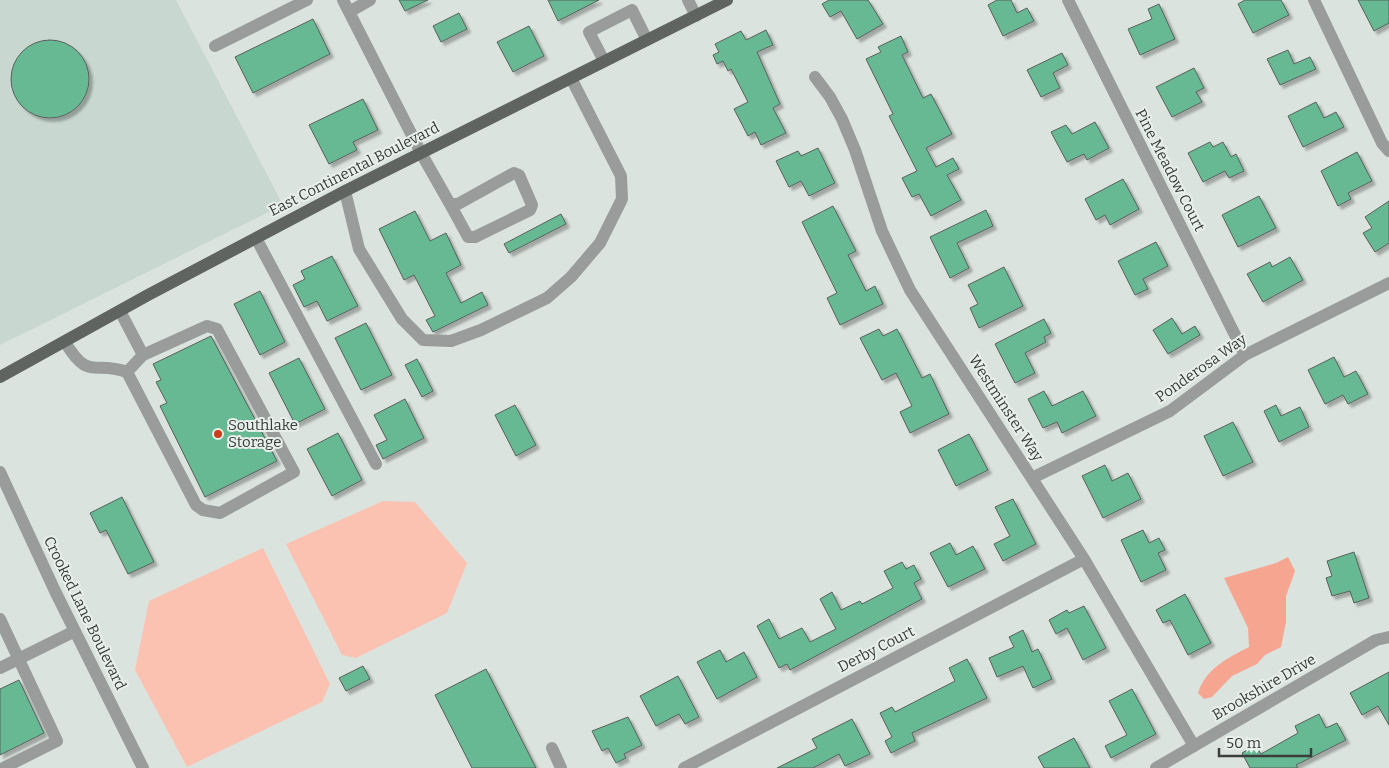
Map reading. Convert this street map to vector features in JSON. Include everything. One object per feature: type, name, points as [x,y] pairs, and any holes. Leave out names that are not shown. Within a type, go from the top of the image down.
[{"type":"main road","name":"East Continental Boulevard","points":[[0,377],[345,191],[727,0]]},
{"type":"street","points":[[215,46],[307,0]]},
{"type":"street","points":[[343,0],[421,152],[468,237],[475,238],[530,210],[532,205],[519,175],[514,173],[458,204],[450,204]]},
{"type":"street","points":[[349,12],[370,0]]},
{"type":"street","points":[[688,0],[696,16]]},
{"type":"street","name":"Pine Meadow Court","points":[[1068,0],[1245,355]]},
{"type":"street","points":[[1314,0],[1382,143],[1389,151]]},
{"type":"street","points":[[604,62],[589,32],[635,5],[647,40]]},
{"type":"street","name":"Westminster Way","points":[[815,77],[830,97],[842,119],[855,150],[882,231],[906,282],[1084,559],[1194,746]]},
{"type":"street","points":[[345,191],[360,249],[402,319],[424,340],[451,341],[513,315],[546,298],[571,277],[600,243],[622,199],[621,176],[571,78]]},
{"type":"street","points":[[256,238],[376,464]]},
{"type":"street","name":"Ponderosa Way","points":[[1032,478],[1170,411],[1245,355],[1389,283]]},
{"type":"street","points":[[120,311],[143,355]]},
{"type":"street","points":[[65,342],[75,358],[84,365],[93,369],[127,372],[196,505],[203,510],[220,513],[294,472],[217,329],[207,326],[143,355],[127,372]]},
{"type":"street","name":"Crooked Lane Boulevard","points":[[0,472],[75,631],[143,768]]},
{"type":"street","name":"Derby Court","points":[[684,768],[1084,559]]},
{"type":"street","points":[[0,619],[57,741],[2,768]]},
{"type":"street","points":[[0,668],[75,631]]},
{"type":"street","name":"Brookshire Drive","points":[[1156,768],[1376,640],[1389,637]]},
{"type":"street","points":[[552,748],[562,768]]},
{"type":"shaded area","points":[[0,0],[176,0],[283,205],[0,345]]},
{"type":"shaded area","points":[[383,501],[415,502],[467,563],[447,613],[356,658],[342,655],[286,544]]},
{"type":"shaded area","points":[[263,548],[330,684],[322,702],[187,767],[135,670],[149,601]]},
{"type":"shaded area","points":[[1288,557],[1295,571],[1286,596],[1286,622],[1281,647],[1265,655],[1257,664],[1232,676],[1212,697],[1204,699],[1198,693],[1212,670],[1233,655],[1249,647],[1248,628],[1224,578],[1276,563]]},
{"type":"building","points":[[399,0],[428,0],[405,11]]},
{"type":"building","points":[[548,0],[599,0],[558,21]]},
{"type":"building","points":[[829,0],[868,0],[883,24],[857,39],[841,11],[830,17],[822,4]]},
{"type":"building","points":[[997,0],[1011,0],[1017,13],[1027,8],[1034,21],[1003,36],[988,5]]},
{"type":"building","points":[[1245,0],[1281,0],[1289,15],[1253,33],[1238,4]]},
{"type":"building","points":[[1358,0],[1389,0],[1389,23],[1374,31]]},
{"type":"building","points":[[1159,4],[1175,39],[1140,55],[1128,29],[1152,19],[1148,9]]},
{"type":"building","points":[[459,13],[467,29],[441,42],[433,26]]},
{"type":"building","points":[[313,19],[330,54],[253,93],[235,57]]},
{"type":"building","points":[[529,26],[544,56],[513,72],[497,42]]},
{"type":"building","points":[[766,30],[773,45],[757,52],[780,104],[773,108],[786,133],[761,145],[755,132],[748,136],[734,109],[748,102],[731,69],[728,71],[723,61],[717,64],[713,55],[719,52],[715,44],[741,31],[746,40]]},
{"type":"building","points":[[901,36],[908,52],[902,55],[923,98],[931,94],[952,134],[926,148],[936,167],[953,158],[959,169],[947,175],[961,200],[931,216],[919,194],[912,197],[902,178],[917,171],[889,116],[893,114],[866,59],[881,52],[878,47]]},
{"type":"building","points":[[50,40],[65,43],[78,51],[86,64],[89,79],[86,94],[78,107],[65,115],[50,118],[35,115],[22,107],[14,94],[11,79],[14,64],[22,51],[35,43]]},
{"type":"building","points":[[1288,50],[1294,64],[1310,57],[1316,69],[1280,85],[1267,59]]},
{"type":"building","points":[[1062,53],[1068,65],[1053,73],[1060,88],[1041,97],[1027,70]]},
{"type":"building","points":[[1194,68],[1204,88],[1196,92],[1202,102],[1172,117],[1156,87]]},
{"type":"building","points":[[363,99],[378,130],[353,142],[357,150],[329,164],[309,125]]},
{"type":"building","points":[[1316,102],[1324,118],[1336,112],[1344,127],[1303,147],[1288,116]]},
{"type":"building","points":[[1095,122],[1109,148],[1087,160],[1084,154],[1067,162],[1051,132],[1066,125],[1072,134]]},
{"type":"building","points":[[1210,142],[1213,147],[1223,142],[1231,157],[1236,154],[1244,171],[1229,178],[1225,171],[1203,182],[1188,153]]},
{"type":"building","points":[[818,148],[835,183],[809,196],[801,181],[789,187],[776,161],[798,151],[801,156]]},
{"type":"building","points":[[1357,152],[1372,181],[1348,193],[1351,199],[1338,206],[1321,171]]},
{"type":"building","points":[[1123,179],[1139,209],[1110,225],[1105,215],[1096,220],[1085,199]]},
{"type":"building","points":[[1259,196],[1276,228],[1238,247],[1222,215]]},
{"type":"building","points":[[1389,201],[1389,243],[1375,252],[1363,233],[1372,228],[1365,217]]},
{"type":"building","points":[[833,206],[856,251],[848,255],[866,291],[875,286],[883,304],[840,325],[827,298],[837,293],[802,222]]},
{"type":"building","points":[[986,210],[993,226],[957,243],[969,268],[950,278],[930,237]]},
{"type":"building","points":[[415,211],[430,241],[446,233],[461,265],[446,273],[461,303],[482,292],[488,305],[433,332],[426,320],[435,316],[414,275],[404,280],[379,229]]},
{"type":"building","points":[[561,214],[566,224],[509,253],[504,244]]},
{"type":"building","points":[[1156,242],[1168,266],[1143,279],[1148,289],[1135,295],[1118,261]]},
{"type":"building","points":[[332,256],[358,306],[327,321],[317,301],[304,307],[293,285],[305,279],[301,271]]},
{"type":"building","points":[[1290,257],[1303,280],[1263,302],[1247,274],[1270,262],[1272,267]]},
{"type":"building","points":[[1004,267],[1023,306],[979,328],[970,308],[978,304],[968,285]]},
{"type":"building","points":[[260,291],[285,342],[260,355],[234,304]]},
{"type":"building","points":[[1172,318],[1182,334],[1195,326],[1200,335],[1168,354],[1153,330]]},
{"type":"building","points":[[1044,319],[1051,333],[1044,337],[1046,342],[1025,353],[1035,373],[1015,383],[995,344]]},
{"type":"building","points":[[366,323],[392,375],[361,390],[335,338]]},
{"type":"building","points":[[879,329],[883,336],[897,329],[922,378],[930,374],[949,414],[910,433],[900,412],[912,406],[896,373],[882,380],[860,338]]},
{"type":"building","name":"Southlake Storage","points":[[211,336],[277,461],[205,497],[160,406],[167,403],[156,382],[161,380],[153,364]]},
{"type":"building","points":[[1334,357],[1344,377],[1356,371],[1368,394],[1348,404],[1343,395],[1325,404],[1308,370]]},
{"type":"building","points":[[299,358],[325,409],[295,424],[269,373]]},
{"type":"building","points":[[417,359],[433,391],[422,397],[405,365]]},
{"type":"building","points":[[1044,391],[1052,406],[1083,391],[1096,416],[1062,433],[1057,422],[1043,428],[1028,399]]},
{"type":"building","points":[[405,399],[424,438],[383,459],[376,445],[387,440],[374,415]]},
{"type":"building","points":[[515,405],[536,445],[516,456],[495,415]]},
{"type":"building","points":[[1276,405],[1281,416],[1300,407],[1309,427],[1279,442],[1264,411]]},
{"type":"building","points":[[1233,422],[1253,462],[1223,476],[1204,436]]},
{"type":"building","points":[[338,433],[362,480],[332,496],[307,449]]},
{"type":"building","points":[[969,434],[988,470],[956,486],[938,450]]},
{"type":"building","points":[[1105,465],[1112,481],[1128,473],[1141,499],[1103,518],[1082,476]]},
{"type":"building","points":[[122,497],[154,562],[128,574],[106,530],[100,533],[90,513]]},
{"type":"building","points":[[1013,499],[1036,544],[1003,561],[994,544],[1010,536],[995,507]]},
{"type":"building","points":[[1143,530],[1149,543],[1159,538],[1165,550],[1158,553],[1166,570],[1141,582],[1121,540]]},
{"type":"building","points":[[950,543],[956,555],[973,546],[985,569],[948,587],[930,553]]},
{"type":"building","points":[[1354,552],[1369,598],[1354,603],[1350,591],[1332,596],[1326,578],[1332,576],[1327,561]]},
{"type":"building","points":[[902,562],[906,569],[914,565],[921,579],[914,583],[922,599],[790,670],[787,664],[779,668],[757,626],[769,619],[779,639],[802,628],[810,642],[836,629],[820,599],[832,592],[841,610],[860,601],[862,604],[893,588],[884,571]]},
{"type":"building","points":[[1185,594],[1211,643],[1188,655],[1170,620],[1163,623],[1156,610]]},
{"type":"building","points":[[1084,606],[1106,648],[1083,660],[1067,628],[1056,634],[1049,620],[1067,610],[1069,613]]},
{"type":"building","points":[[1023,630],[1032,652],[1038,649],[1052,679],[1033,688],[1023,666],[997,677],[989,658],[1014,647],[1009,637]]},
{"type":"building","points":[[720,650],[726,662],[744,652],[757,677],[717,699],[697,662]]},
{"type":"building","points":[[967,659],[987,698],[912,733],[915,741],[891,753],[885,741],[892,737],[880,713],[892,707],[895,712],[955,681],[949,668]]},
{"type":"building","points":[[363,666],[370,679],[346,691],[339,678]]},
{"type":"building","points":[[486,669],[536,768],[472,768],[435,695]]},
{"type":"building","points":[[1389,672],[1389,725],[1378,706],[1362,715],[1350,693]]},
{"type":"building","points":[[678,676],[699,717],[685,724],[679,714],[656,726],[640,696]]},
{"type":"building","points":[[19,680],[44,733],[0,755],[0,689]]},
{"type":"building","points":[[1132,689],[1156,734],[1111,758],[1105,746],[1127,735],[1109,701]]},
{"type":"building","points":[[1319,714],[1326,728],[1337,723],[1346,740],[1296,765],[1298,768],[1250,768],[1242,753],[1256,745],[1261,754],[1298,733],[1295,726]]},
{"type":"building","points":[[628,717],[642,745],[624,754],[626,758],[616,763],[608,748],[602,751],[592,731]]},
{"type":"building","points":[[852,719],[870,754],[845,766],[839,754],[813,768],[777,768],[817,748],[812,739]]},
{"type":"building","points":[[1074,738],[1090,768],[1044,768],[1038,757]]},
{"type":"place","name":"Southlake Storage","points":[[218,434]]}]
